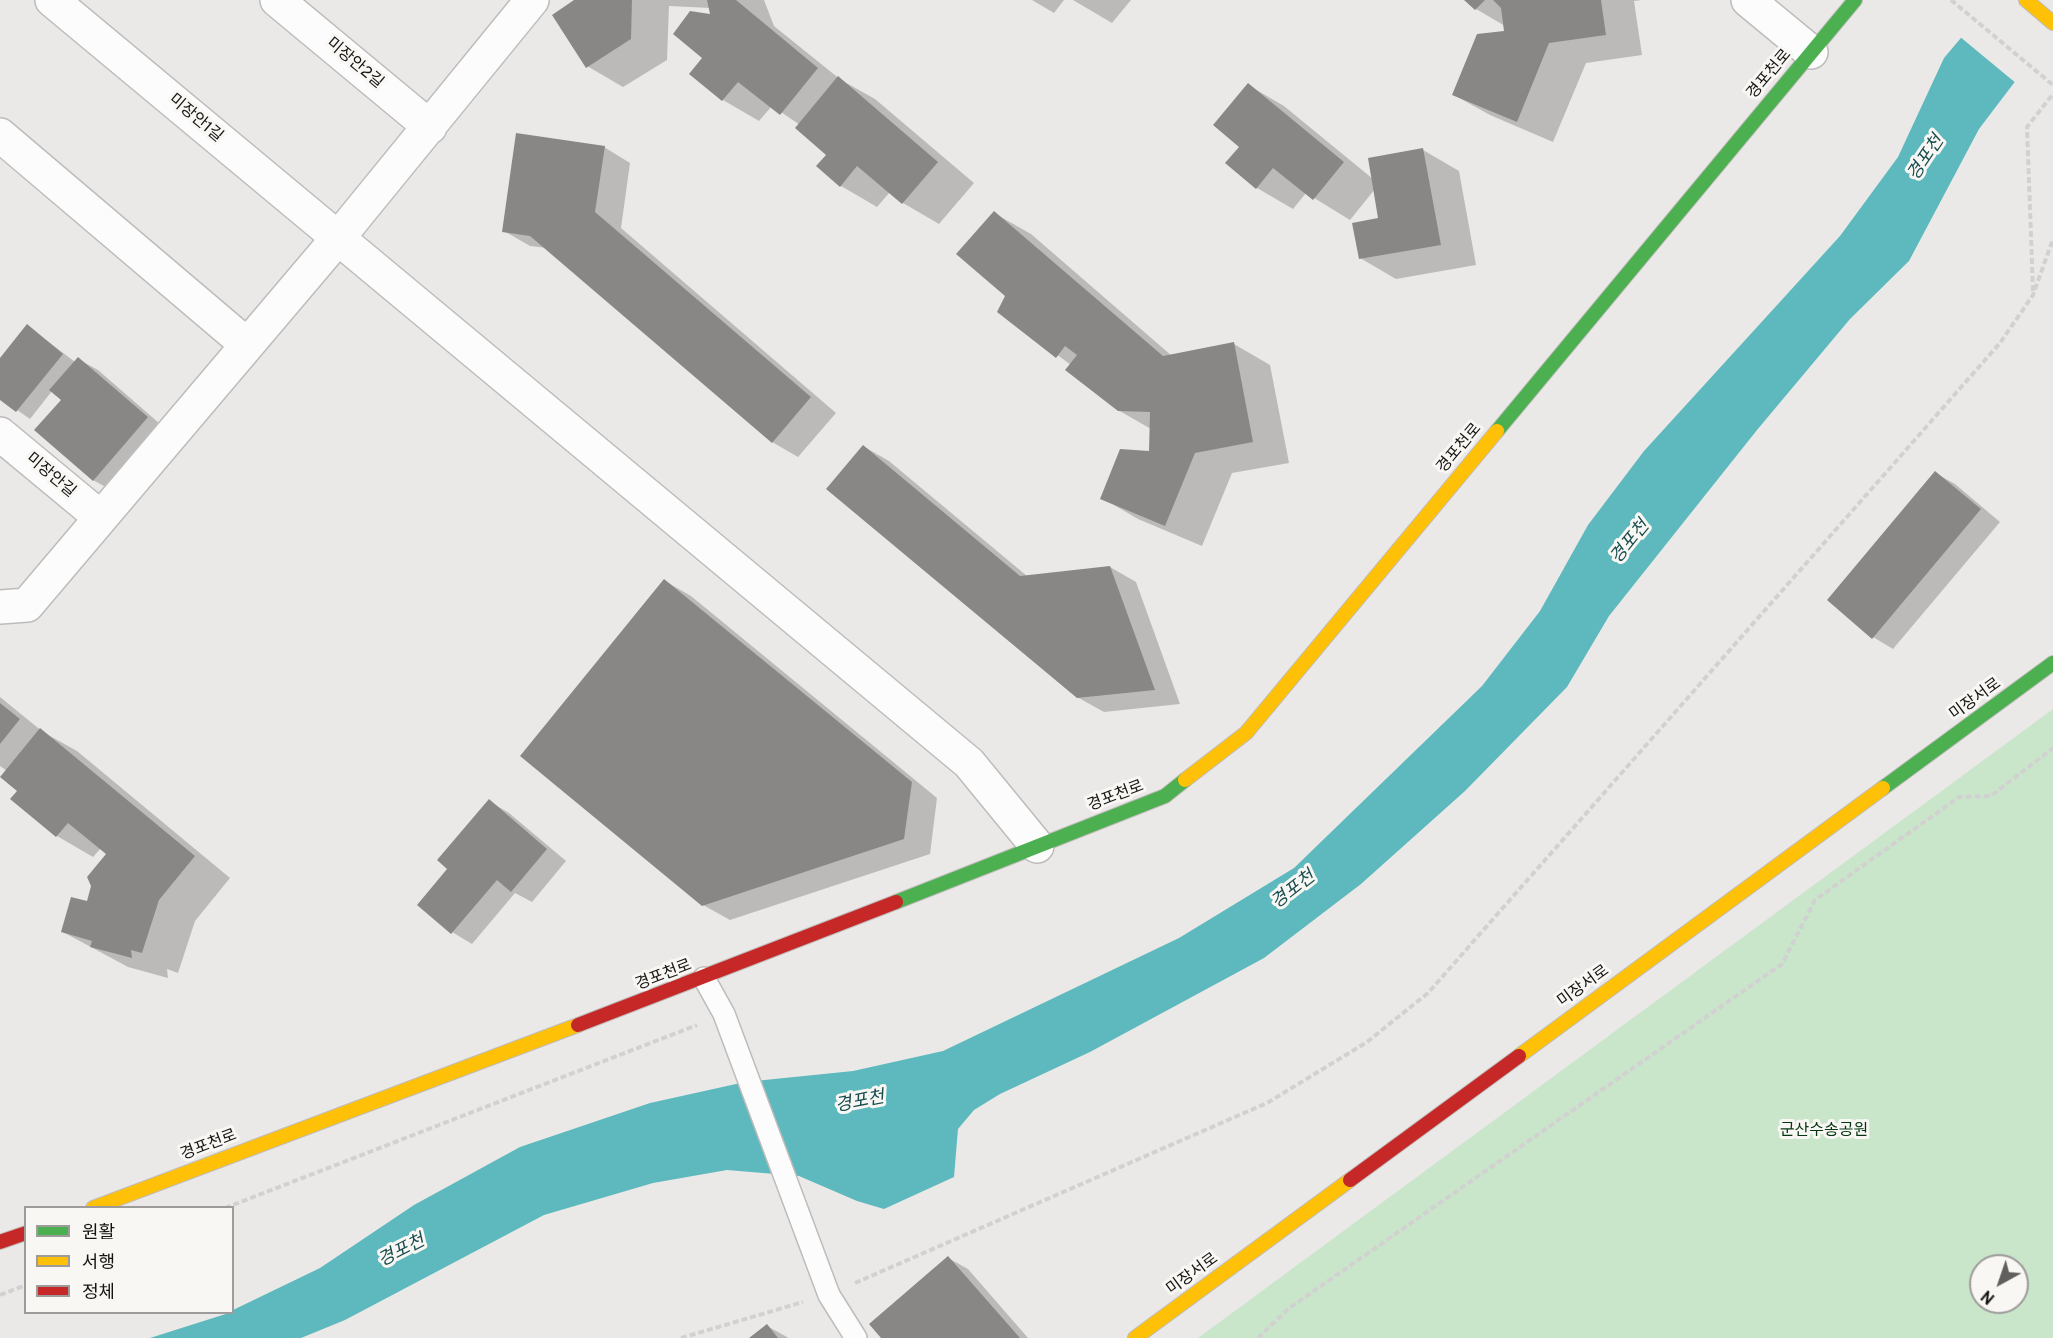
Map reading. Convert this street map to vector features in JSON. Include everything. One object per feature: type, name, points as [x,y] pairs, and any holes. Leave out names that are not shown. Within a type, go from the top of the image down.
[{"type":"street","name":"미장안1길","points":[[52,0],[969,763],[1037,846]]},
{"type":"street","name":"미장안2길","points":[[278,0],[430,127]]},
{"type":"street","points":[[0,607],[27,605],[338,238],[532,0]]},
{"type":"street","points":[[1748,0],[1811,52]]},
{"type":"street","name":"경포천로","points":[[98,1206],[704,978],[1165,796],[1246,733],[1855,0]]},
{"type":"street","points":[[2026,0],[2053,23]]},
{"type":"street","points":[[0,135],[246,344]]},
{"type":"street","name":"미장안길","points":[[0,434],[100,517]]},
{"type":"street","name":"미장서로","points":[[1135,1338],[2053,663]]},
{"type":"street","points":[[0,1242],[24,1234]]},
{"type":"lane","points":[[704,978],[724,1014],[829,1294],[856,1338]]},
{"type":"path","points":[[1951,0],[2053,85]]},
{"type":"path","points":[[2033,295],[2027,127],[2053,94]]},
{"type":"path","points":[[681,1338],[829,1294],[1267,1103],[1367,1042],[1428,993],[2000,343],[2033,295],[2053,239]]},
{"type":"path","points":[[1258,1338],[1288,1309],[1782,964],[1815,900],[1959,797],[1991,796],[2053,748]]},
{"type":"path","points":[[230,1206],[724,1014]]},
{"type":"path","points":[[0,1295],[24,1286]]},
{"type":"green space","name":"군산수송공원","points":[[2053,709],[2053,1338],[1198,1338]]},
{"type":"water","name":"경포천","points":[[1993,0],[2053,0],[2020,75],[1979,129],[1909,261],[1850,319],[1757,430],[1609,616],[1567,687],[1465,791],[1361,884],[1264,958],[1090,1052],[1000,1094],[974,1110],[958,1129],[954,1177],[884,1209],[857,1201],[799,1176],[727,1170],[653,1183],[544,1215],[345,1320],[301,1338],[150,1338],[226,1314],[234,1314],[234,1310],[320,1268],[414,1205],[520,1147],[650,1103],[745,1082],[853,1071],[943,1051],[1179,938],[1294,868],[1482,686],[1540,611],[1588,525],[1644,451],[1840,236],[1898,157],[1944,58]]},
{"type":"pier","points":[[1989,0],[2053,0],[2053,41],[2017,84],[1959,36]]},
{"type":"building","points":[[574,0],[632,0],[631,39],[586,68],[552,15]]},
{"type":"building","points":[[707,0],[736,0],[818,68],[780,115],[738,82],[722,101],[689,74],[702,58],[673,34],[690,11],[710,14]]},
{"type":"building","points":[[1464,0],[1485,0],[1475,10]]},
{"type":"building","points":[[1493,0],[1601,0],[1606,35],[1549,43],[1517,122],[1452,95],[1477,34],[1504,31],[1501,8]]},
{"type":"building","points":[[838,76],[938,162],[902,204],[857,166],[840,187],[816,166],[826,155],[795,128]]},
{"type":"building","points":[[1248,83],[1344,162],[1313,200],[1273,168],[1256,189],[1225,163],[1239,147],[1213,125]]},
{"type":"building","points":[[516,133],[605,146],[595,212],[811,397],[772,443],[530,236],[502,232]]},
{"type":"building","points":[[1423,148],[1441,245],[1359,259],[1352,223],[1378,218],[1368,158]]},
{"type":"building","points":[[994,211],[1163,356],[1234,342],[1253,442],[1195,453],[1165,526],[1100,499],[1120,449],[1149,451],[1150,412],[1118,411],[1065,370],[1077,355],[1065,346],[1056,358],[997,312],[1005,296],[956,254]]},
{"type":"building","points":[[27,324],[63,354],[16,412],[0,400],[0,358]]},
{"type":"building","points":[[78,357],[148,417],[93,481],[34,430],[61,400],[49,390]]},
{"type":"building","points":[[863,445],[1020,576],[1110,566],[1155,690],[1077,698],[826,489]]},
{"type":"building","points":[[1935,471],[1981,509],[1872,639],[1827,600]]},
{"type":"building","points":[[664,579],[912,782],[904,839],[702,906],[520,756]]},
{"type":"building","points":[[0,703],[20,719],[0,744]]},
{"type":"building","points":[[40,728],[195,856],[159,900],[142,953],[131,950],[132,958],[90,947],[92,941],[61,932],[71,897],[87,901],[91,886],[87,877],[106,854],[68,823],[56,837],[10,799],[17,791],[0,777]]},
{"type":"building","points":[[489,799],[547,849],[511,892],[497,880],[451,934],[417,905],[447,869],[437,860]]},
{"type":"building","points":[[948,1256],[1020,1338],[881,1338],[869,1324]]},
{"type":"building","points":[[767,1324],[778,1338],[749,1338]]},
{"type":"traffic: fast","points":[[1497,431],[1855,0]]},
{"type":"traffic: fast","points":[[1883,788],[2053,663]]},
{"type":"traffic: fast","points":[[896,902],[1165,796],[1185,780]]},
{"type":"traffic: slow","points":[[2026,0],[2053,23]]},
{"type":"traffic: slow","points":[[1185,780],[1246,733],[1497,431]]},
{"type":"traffic: slow","points":[[1519,1056],[1883,788]]},
{"type":"traffic: slow","points":[[98,1206],[578,1025]]},
{"type":"traffic: slow","points":[[1135,1338],[1350,1180]]},
{"type":"traffic: jam","points":[[578,1025],[896,902]]},
{"type":"traffic: jam","points":[[1350,1180],[1519,1056]]},
{"type":"traffic: jam","points":[[0,1242],[24,1234]]}]
